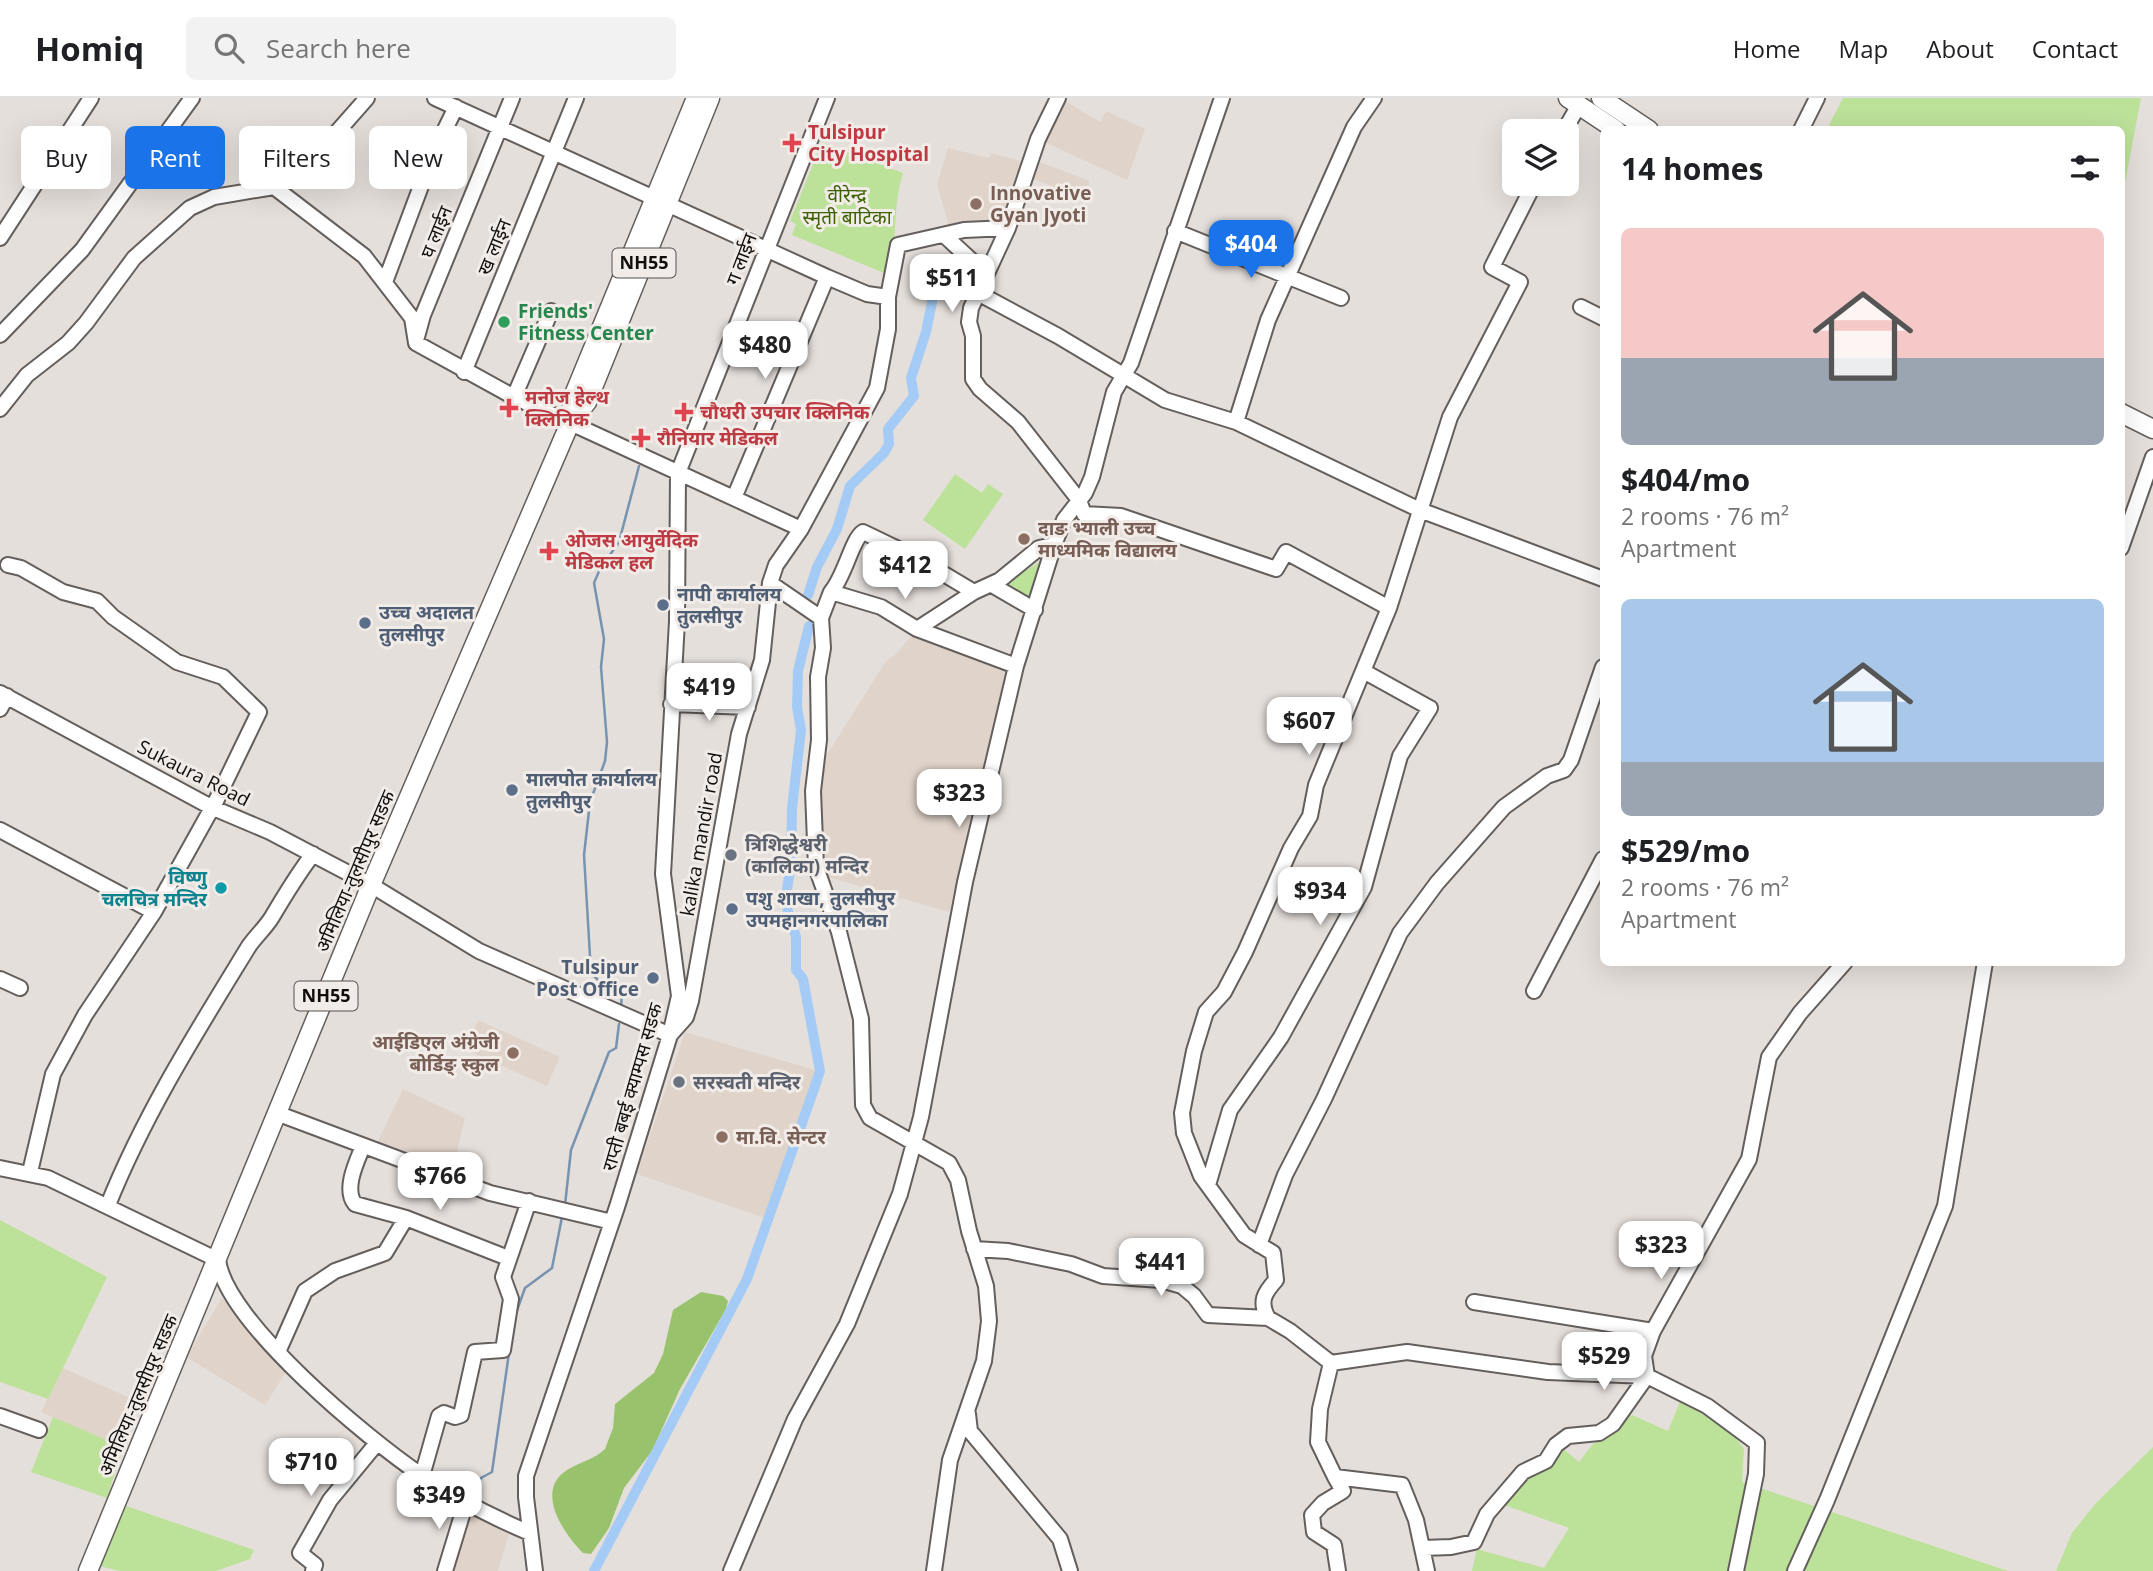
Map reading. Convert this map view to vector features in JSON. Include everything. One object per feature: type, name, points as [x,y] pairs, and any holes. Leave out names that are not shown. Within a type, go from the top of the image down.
[{"type":"main road","name":"NH55","points":[[663,199],[696,98]]},
{"type":"main road","name":"NH55","points":[[570,423],[573,397],[710,98]]},
{"type":"main road","points":[[1601,98],[1642,126]]},
{"type":"main road","points":[[1574,101],[1610,126]]},
{"type":"main road","points":[[2125,415],[2153,429]]},
{"type":"main road","name":"अमिलिया-तुलसीपुर सडक","points":[[88,1571],[279,1114],[371,885],[570,423]]},
{"type":"street","points":[[0,238],[91,98]]},
{"type":"street","points":[[0,335],[82,250],[192,98]]},
{"type":"street","points":[[342,126],[367,98]]},
{"type":"street","points":[[435,98],[663,199],[828,277],[867,294],[888,298]]},
{"type":"street","name":"घ लाईन","points":[[416,343],[423,316],[512,98]]},
{"type":"street","name":"ख लाईन","points":[[464,372],[576,98]]},
{"type":"street","name":"ग लाईन","points":[[678,473],[827,98]]},
{"type":"street","points":[[1058,98],[1038,139],[1008,228],[976,292],[969,322],[973,336],[973,379],[979,389],[1018,422],[1079,500],[1084,514],[1121,516],[1276,569],[1286,552],[1389,608]]},
{"type":"street","points":[[731,1571],[795,1419],[847,1324],[900,1194],[915,1143],[950,947],[1016,666],[1064,520],[1092,477],[1114,392],[1131,363],[1222,98]]},
{"type":"street","points":[[1236,422],[1268,320],[1290,276],[1354,127],[1374,98]]},
{"type":"street","points":[[1803,126],[1817,98]]},
{"type":"street","points":[[1568,119],[1574,101]]},
{"type":"street","points":[[385,282],[433,154],[456,107]]},
{"type":"street","points":[[0,409],[27,375],[68,343],[86,323],[134,258],[190,208],[215,197],[262,189]]},
{"type":"street","points":[[277,189],[364,256],[412,318],[416,343],[464,372],[514,397],[801,529]]},
{"type":"street","points":[[1268,1318],[1262,1308],[1264,1292],[1276,1280],[1273,1253],[1244,1235],[1201,1176],[1184,1133],[1182,1113],[1194,1051],[1206,1012],[1224,992],[1291,848],[1310,816],[1316,785],[1365,673],[1389,608],[1450,417],[1520,282],[1492,267],[1528,196]]},
{"type":"street","points":[[985,273],[945,236],[964,230],[1008,228]]},
{"type":"street","points":[[1175,231],[1341,298]]},
{"type":"street","name":"kalika mandir road","points":[[670,1035],[687,1017],[691,1001],[739,734],[762,660],[770,583],[776,565],[801,529],[877,388],[888,329],[888,298],[898,245],[945,236]]},
{"type":"street","points":[[734,498],[828,277]]},
{"type":"street","points":[[976,292],[1058,336],[1123,378],[1165,400],[1236,422],[1420,510],[1600,578]]},
{"type":"street","points":[[1581,307],[1600,316]]},
{"type":"street","points":[[514,397],[551,311]]},
{"type":"street","points":[[2125,537],[2153,457]]},
{"type":"street","name":"राप्ती बबई क्याम्पस सडक","points":[[535,1571],[526,1476],[612,1222],[670,1035],[679,996],[663,874],[677,621],[678,473]]},
{"type":"street","points":[[934,1571],[950,1460],[984,1361],[989,1321],[986,1286],[974,1249],[958,1180],[949,1163],[870,1118],[863,1105],[861,1019],[839,932],[816,867],[813,791],[819,740],[818,677],[823,640],[821,618],[831,592],[841,580],[856,538],[863,532],[917,558],[974,592]]},
{"type":"street","points":[[917,629],[974,592],[992,584],[1039,548],[1054,545]]},
{"type":"street","points":[[8,565],[21,568],[63,592],[97,601],[113,618],[177,662],[223,677],[259,712],[154,912],[85,1014],[53,1074],[30,1172]]},
{"type":"street","points":[[770,583],[821,618]]},
{"type":"street","points":[[992,584],[1035,610]]},
{"type":"street","points":[[831,592],[881,607],[917,629],[1016,666]]},
{"type":"street","points":[[1208,1185],[1230,1110],[1281,1037],[1364,887],[1400,757],[1430,708],[1365,673]]},
{"type":"street","points":[[1259,1245],[1284,1175],[1324,1099],[1400,933],[1437,883],[1504,807],[1547,776],[1563,770],[1571,760],[1600,676]]},
{"type":"street","name":"Sukaura Road","points":[[2,699],[211,807],[313,854],[371,885],[478,951],[670,1035]]},
{"type":"street","points":[[671,704],[748,706]]},
{"type":"street","points":[[0,830],[154,912]]},
{"type":"street","points":[[108,1205],[135,1140],[183,1050],[255,937],[271,918],[282,896],[313,854]]},
{"type":"street","points":[[1534,991],[1600,865]]},
{"type":"street","points":[[1423,1548],[1451,1547],[1474,1542],[1487,1514],[1523,1472],[1546,1461],[1556,1445],[1568,1436],[1600,1433],[1613,1424],[1647,1376],[1644,1356],[1653,1331],[1749,1158],[1769,1057],[1800,1013],[1841,966]]},
{"type":"street","points":[[1795,1571],[1827,1500],[1945,1206],[1984,966]]},
{"type":"street","points":[[0,979],[20,988]]},
{"type":"street","points":[[279,1114],[490,1193],[612,1222]]},
{"type":"street","points":[[363,1146],[353,1171],[351,1200],[406,1218],[508,1258]]},
{"type":"street","points":[[0,1168],[30,1172],[108,1205],[218,1260],[220,1278],[278,1352],[377,1443],[422,1476],[466,1502],[530,1532]]},
{"type":"street","points":[[422,1476],[439,1416],[444,1413],[455,1418],[461,1415],[475,1352],[479,1349],[503,1350],[511,1299],[503,1277],[529,1201]]},
{"type":"street","points":[[278,1352],[305,1291],[335,1271],[384,1253],[406,1218]]},
{"type":"street","points":[[974,1249],[1008,1251],[1071,1264],[1103,1276],[1161,1280],[1182,1286],[1194,1296],[1208,1315],[1268,1318],[1290,1331],[1331,1363],[1407,1352],[1548,1372],[1647,1376],[1707,1406],[1756,1443],[1756,1474],[1736,1571]]},
{"type":"street","points":[[1474,1303],[1653,1331]]},
{"type":"street","points":[[1331,1363],[1320,1409],[1318,1442],[1343,1491],[1323,1503],[1312,1515],[1314,1532],[1334,1545],[1338,1571]]},
{"type":"street","points":[[967,1410],[970,1431],[1060,1539],[1070,1571]]},
{"type":"street","points":[[0,1416],[39,1430]]},
{"type":"street","points":[[313,1571],[315,1565],[300,1553],[330,1500],[377,1443]]},
{"type":"street","points":[[1335,1477],[1367,1478],[1402,1485],[1423,1548],[1427,1571]]},
{"type":"street","points":[[445,1571],[466,1502]]},
{"type":"shaded area","points":[[1062,99],[1100,122],[1106,111],[1145,129],[1127,180],[1042,141]]},
{"type":"shaded area","name":"Innovative Gyan Jyoti","points":[[948,148],[989,158],[991,153],[1024,162],[1002,224],[949,226],[937,184]]},
{"type":"shaded area","points":[[1037,161],[1090,181],[1083,198],[1031,178]]},
{"type":"shaded area","points":[[915,632],[1008,665],[949,912],[821,875],[817,854],[820,757],[825,758],[886,661],[895,655]]},
{"type":"shaded area","name":"आईडिएल अंग्रेजी बोर्डिङ् स्कुल","points":[[478,1020],[560,1057],[547,1086],[465,1049]]},
{"type":"shaded area","name":"मा.वि. सेन्टर","points":[[685,1032],[818,1071],[765,1218],[637,1174]]},
{"type":"shaded area","points":[[403,1089],[465,1118],[455,1159],[449,1158],[447,1174],[376,1145]]},
{"type":"shaded area","points":[[222,1298],[288,1369],[265,1405],[186,1357]]},
{"type":"shaded area","points":[[63,1368],[139,1402],[123,1447],[41,1412]]},
{"type":"shaded area","points":[[469,1511],[510,1530],[498,1571],[452,1571]]},
{"type":"green space","points":[[1843,98],[2141,98],[2125,183],[2125,126],[1829,126]]},
{"type":"green space","name":"वीरेन्द्र स्मृती बाटिका","points":[[822,142],[903,173],[897,199],[889,275],[792,235],[796,224],[790,221]]},
{"type":"green space","points":[[955,474],[982,493],[988,484],[1003,494],[965,549],[923,520]]},
{"type":"green space","points":[[1046,558],[1031,604],[998,587]]},
{"type":"green space","points":[[0,1220],[107,1277],[48,1399],[0,1382]]},
{"type":"green space","points":[[701,1292],[723,1296],[728,1301],[726,1309],[680,1389],[652,1451],[624,1488],[609,1528],[591,1554],[583,1553],[568,1535],[556,1512],[553,1489],[557,1479],[567,1470],[605,1449],[613,1428],[615,1404],[654,1373],[663,1354],[673,1310]]},
{"type":"green space","points":[[1681,1399],[1735,1437],[1744,1449],[1742,1482],[2008,1571],[1472,1571],[1477,1549],[1544,1568],[1569,1528],[1504,1505],[1515,1488],[1562,1448],[1579,1462],[1592,1445],[1632,1415],[1668,1431]]},
{"type":"green space","points":[[53,1417],[123,1447],[107,1498],[31,1472]]},
{"type":"green space","points":[[2153,1447],[2153,1571],[2056,1571],[2072,1533],[2095,1504]]},
{"type":"green space","points":[[126,1506],[254,1550],[250,1559],[216,1571],[120,1571],[99,1566]]},
{"type":"waterway","points":[[808,595],[817,567],[837,529],[850,486],[884,453],[889,444],[888,429],[914,396],[911,378],[926,332],[939,268]]},
{"type":"waterway","points":[[621,1009],[622,988],[599,981],[591,973],[584,855],[590,802],[605,761],[607,742],[601,667],[604,639],[594,583],[600,569],[619,542],[639,466]]},
{"type":"waterway","points":[[594,1571],[747,1279],[820,1071],[803,979],[796,970],[796,937],[785,902],[791,864],[792,808],[801,730],[797,707],[798,671],[809,626]]},
{"type":"waterway","points":[[565,1205],[571,1150],[609,1052],[616,1048],[619,1024]]},
{"type":"waterway","points":[[515,1316],[525,1288],[552,1268],[562,1217]]},
{"type":"waterway","points":[[473,1498],[481,1478],[492,1472],[509,1353]]},
{"type":"place","name":"Tulsipur City Hospital","points":[[792,143]]},
{"type":"place","name":"Innovative Gyan Jyoti","points":[[976,204]]},
{"type":"place","name":"Friends' Fitness Center","points":[[504,322]]},
{"type":"place","name":"मनोज हेल्थ क्लिनिक","points":[[509,408]]},
{"type":"place","name":"चौधरी उपचार क्लिनिक","points":[[684,412]]},
{"type":"place","name":"रौनियार मेडिकल","points":[[641,438]]},
{"type":"place","name":"दाङ भ्याली उच्च माध्यमिक विद्यालय","points":[[1024,539]]},
{"type":"place","name":"ओजस आयुर्वेदिक मेडिकल हल","points":[[549,551]]},
{"type":"place","name":"नापी कार्यालय तुलसीपुर","points":[[663,605]]},
{"type":"place","name":"उच्च अदालत तुलसीपुर","points":[[365,623]]},
{"type":"place","name":"मालपोत कार्यालय तुलसीपुर","points":[[512,790]]},
{"type":"place","name":"त्रिशिद्धेश्वरी (कालिका) मन्दिर","points":[[731,855]]},
{"type":"place","name":"विष्णु चलचित्र मन्दिर","points":[[221,888]]},
{"type":"place","name":"पशु शाखा, तुलसीपुर उपमहानगरपालिका","points":[[732,909]]},
{"type":"place","name":"Tulsipur Post Office","points":[[653,978]]},
{"type":"place","name":"आईडिएल अंग्रेजी बोर्डिङ् स्कुल","points":[[513,1053]]},
{"type":"place","name":"सरस्वती मन्दिर","points":[[679,1082]]},
{"type":"place","name":"मा.वि. सेन्टर","points":[[722,1137]]}]
